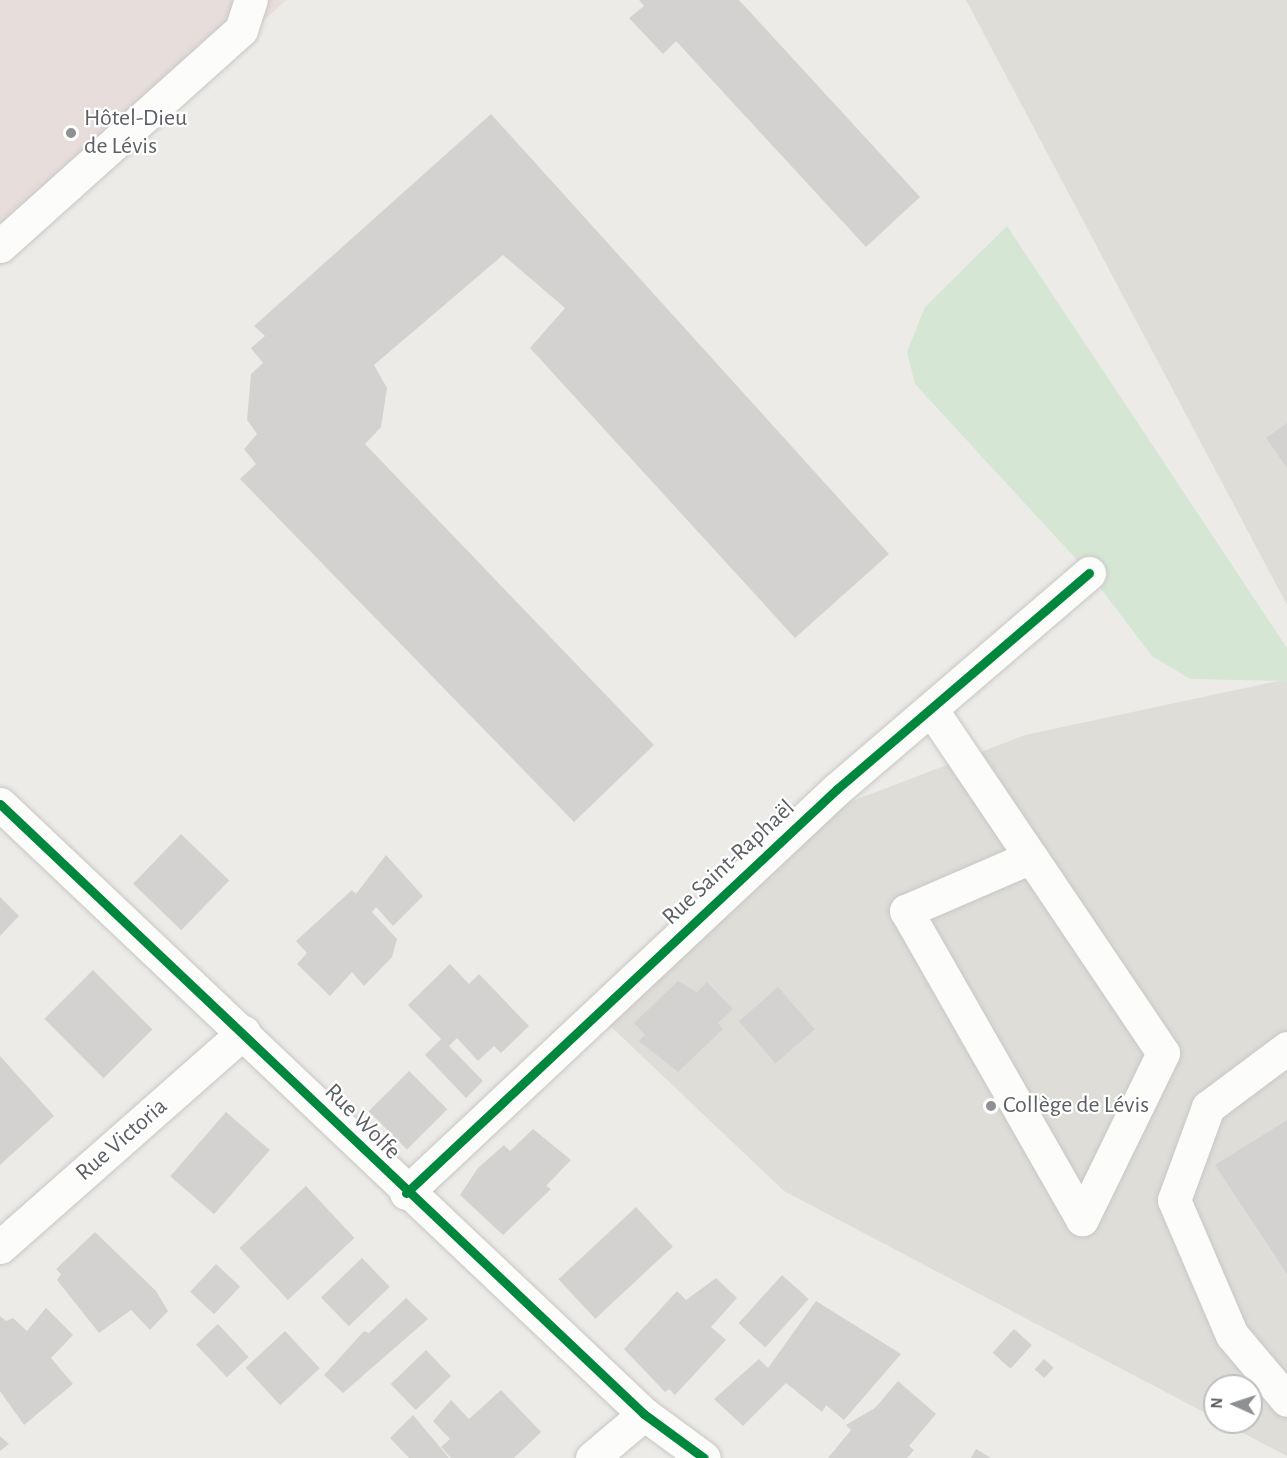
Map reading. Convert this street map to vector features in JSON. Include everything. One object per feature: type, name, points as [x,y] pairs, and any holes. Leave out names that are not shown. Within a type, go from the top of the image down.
[{"type":"street","points":[[0,246],[241,30],[251,0]]},
{"type":"street","name":"Rue Saint-Raphaël","points":[[406,1193],[837,789],[1089,573]]},
{"type":"street","points":[[931,709],[1031,857],[1163,1053],[1082,1219],[906,911],[1031,857]]},
{"type":"street","name":"Rue Wolfe","points":[[0,804],[244,1032],[406,1193],[644,1414],[704,1458]]},
{"type":"street","name":"Rue Victoria","points":[[0,1247],[244,1032]]},
{"type":"street","points":[[1287,1048],[1208,1107],[1174,1200],[1232,1335],[1287,1400]]},
{"type":"street","points":[[592,1458],[644,1414]]},
{"type":"shaded area","name":"Hôtel-Dieu de Lévis","points":[[0,0],[286,0],[0,265]]},
{"type":"shaded area","points":[[966,0],[1287,0],[1287,605]]},
{"type":"shaded area","name":"Collège de Lévis","points":[[1287,679],[1287,1456],[1245,1434],[1263,1434],[1263,1374],[1203,1374],[1203,1412],[784,1191],[606,1022],[842,805],[1025,735]]},
{"type":"green space","points":[[1007,226],[1287,648],[1287,681],[1190,679],[1152,656],[1089,573],[915,384],[907,352],[925,307]]},
{"type":"building","points":[[639,0],[739,0],[920,197],[866,247],[676,41],[663,54],[629,18],[644,6]]},
{"type":"building","points":[[491,114],[889,554],[795,638],[530,348],[565,308],[503,255],[374,365],[387,388],[381,427],[365,444],[654,745],[574,822],[240,479],[256,464],[244,449],[257,434],[247,420],[251,374],[263,363],[251,348],[265,336],[254,326]]},
{"type":"building","points":[[1287,423],[1287,468],[1266,438]]},
{"type":"building","points":[[181,834],[229,881],[181,930],[133,884]]},
{"type":"building","points":[[386,855],[423,896],[393,926],[376,907],[372,912],[397,939],[392,957],[364,986],[352,972],[330,996],[297,964],[307,953],[296,941],[352,890],[356,894]]},
{"type":"building","points":[[0,897],[19,916],[0,936]]},
{"type":"building","points":[[450,964],[469,984],[479,974],[529,1026],[501,1053],[494,1046],[478,1061],[457,1038],[449,1046],[483,1081],[466,1098],[425,1055],[441,1039],[408,1005]]},
{"type":"building","points":[[93,970],[152,1029],[104,1078],[44,1019]]},
{"type":"building","points":[[678,981],[697,992],[707,982],[733,1009],[718,1023],[723,1029],[678,1072],[639,1041],[645,1035],[634,1023]]},
{"type":"building","points":[[778,987],[815,1029],[775,1063],[739,1021]]},
{"type":"building","points":[[0,1056],[54,1116],[0,1165]]},
{"type":"building","points":[[409,1071],[447,1109],[407,1149],[369,1111]]},
{"type":"building","points":[[226,1112],[270,1150],[214,1214],[170,1176]]},
{"type":"building","points":[[1287,1120],[1287,1274],[1215,1165]]},
{"type":"building","points":[[533,1129],[571,1160],[546,1186],[551,1189],[503,1235],[460,1195],[478,1168],[504,1145],[510,1151]]},
{"type":"building","points":[[306,1186],[354,1238],[288,1300],[239,1248]]},
{"type":"building","points":[[636,1207],[673,1246],[595,1319],[558,1279]]},
{"type":"building","points":[[95,1232],[156,1291],[168,1311],[150,1330],[131,1310],[99,1333],[57,1280],[61,1274],[56,1269]]},
{"type":"building","points":[[362,1258],[390,1287],[349,1326],[321,1298]]},
{"type":"building","points":[[216,1264],[240,1287],[214,1314],[190,1292]]},
{"type":"building","points":[[782,1275],[809,1299],[765,1347],[739,1323]]},
{"type":"building","points":[[716,1278],[737,1298],[711,1327],[726,1340],[675,1395],[669,1389],[665,1392],[624,1349],[677,1291],[686,1300]]},
{"type":"building","points":[[406,1298],[428,1319],[343,1393],[324,1375],[364,1331],[369,1333]]},
{"type":"building","points":[[816,1301],[901,1354],[844,1420],[826,1405],[822,1412],[786,1383],[743,1426],[714,1399],[759,1359],[768,1368]]},
{"type":"building","points":[[46,1308],[73,1335],[51,1358],[73,1384],[24,1425],[0,1391],[0,1316],[6,1321],[13,1318],[27,1331]]},
{"type":"building","points":[[218,1324],[249,1357],[227,1377],[196,1344]]},
{"type":"building","points":[[1014,1329],[1032,1345],[1010,1369],[993,1353]]},
{"type":"building","points":[[285,1331],[320,1368],[280,1405],[246,1368]]},
{"type":"building","points":[[426,1350],[451,1376],[416,1410],[391,1384]]},
{"type":"building","points":[[1044,1359],[1054,1368],[1044,1378],[1035,1369]]},
{"type":"building","points":[[898,1381],[936,1414],[909,1446],[914,1450],[907,1458],[828,1458],[851,1430],[846,1425],[875,1408]]},
{"type":"building","points":[[501,1390],[541,1432],[514,1458],[451,1458],[441,1447],[450,1439],[433,1421],[451,1400],[469,1419]]},
{"type":"building","points":[[413,1415],[449,1458],[409,1458],[390,1438]]},
{"type":"building","points":[[0,1436],[9,1444],[0,1451]]},
{"type":"building","points":[[976,1449],[991,1458],[971,1458]]},
{"type":"cycle path","points":[[406,1193],[837,789],[1089,573]]},
{"type":"cycle path","points":[[0,804],[644,1414],[704,1458]]},
{"type":"place","name":"Hôtel-Dieu de Lévis","points":[[71,133]]},
{"type":"place","name":"Collège de Lévis","points":[[991,1106]]}]
